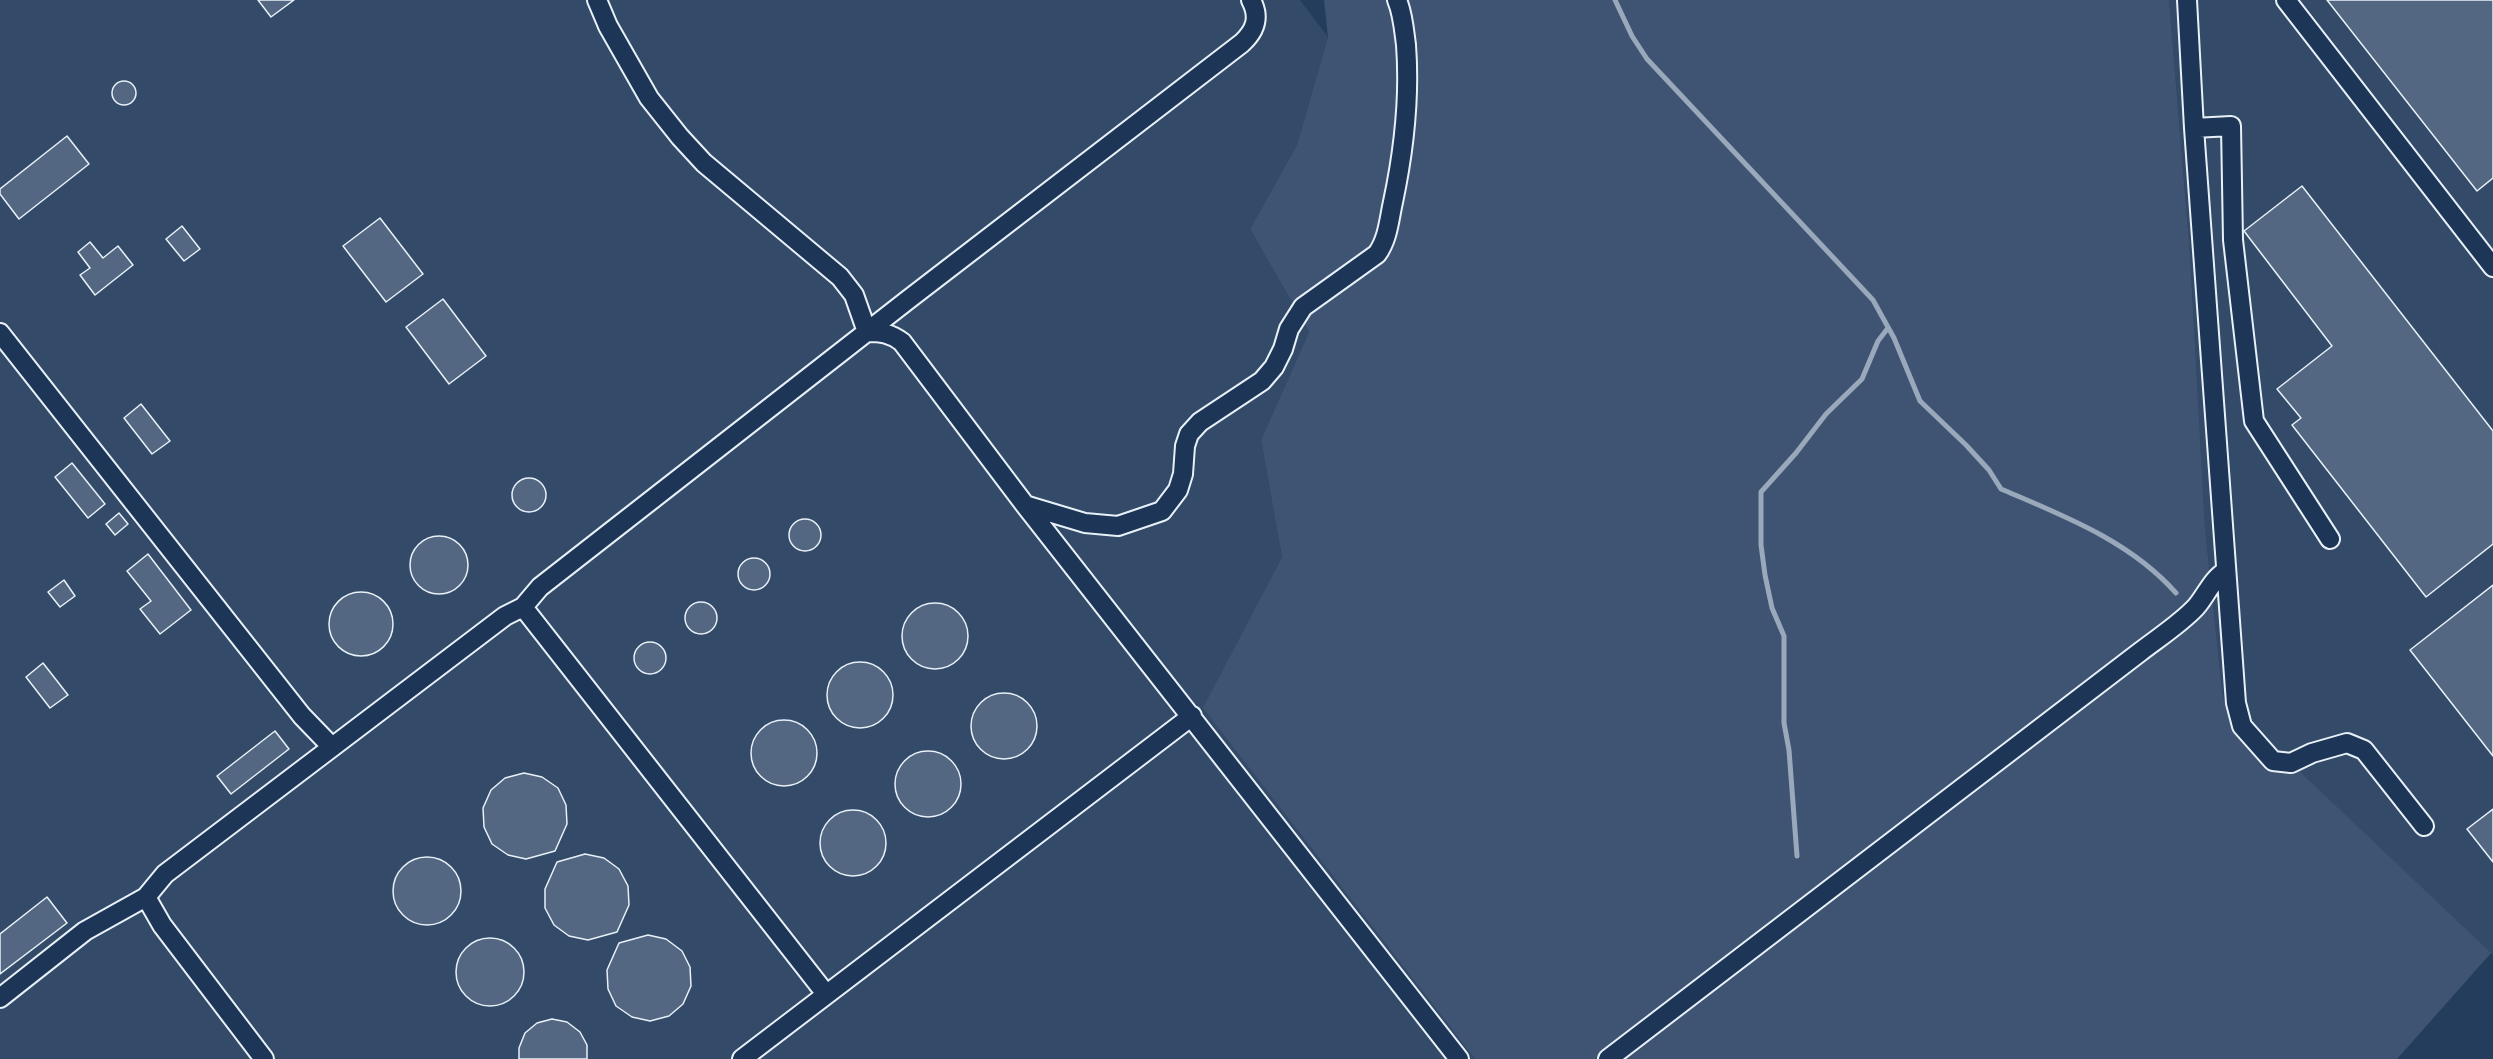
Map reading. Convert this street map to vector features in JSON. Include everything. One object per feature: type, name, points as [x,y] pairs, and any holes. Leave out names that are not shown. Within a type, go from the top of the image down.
[{"type":"street","points":[[597,0],[608,26],[649,98],[704,163],[840,277],[854,295],[867,332]]},
{"type":"street","points":[[0,998],[85,931],[146,897],[165,874],[505,616],[523,607],[540,588],[1242,43],[1253,33],[1257,11],[1251,0]]},
{"type":"street","points":[[1025,505],[1085,523],[1119,526],[1162,511],[1178,490],[1183,474],[1185,446],[1189,434],[1200,422],[1262,381],[1274,368],[1289,329],[1302,307],[1377,254],[1385,243],[1408,112],[1405,36],[1397,0]]},
{"type":"street","points":[[2187,0],[2194,128],[2236,704],[2242,726],[2273,761],[2291,763],[2312,753],[2347,743],[2364,750],[2424,825]]},
{"type":"street","points":[[2286,0],[2493,267]]},
{"type":"street","points":[[2194,128],[2231,126],[2233,240],[2254,421],[2330,539]]},
{"type":"street","points":[[867,332],[882,332],[902,342],[1025,505],[1459,1059]]},
{"type":"street","points":[[0,333],[302,716],[331,746]]},
{"type":"street","points":[[1608,1059],[2195,608],[2208,592],[2215,577],[2226,571]]},
{"type":"street","points":[[523,607],[826,994]]},
{"type":"street","points":[[742,1059],[1192,716]]},
{"type":"street","points":[[146,897],[162,925],[264,1059]]},
{"type":"shaded area","points":[[0,0],[1300,0],[1328,37],[1297,145],[1250,229],[1309,332],[1261,440],[1282,557],[1204,708],[1475,1059],[0,1059]]},
{"type":"shaded area","points":[[1324,0],[2169,0],[2190,254],[2205,528],[2223,699],[2491,953],[2397,1059],[1475,1059],[1203,708],[1282,557],[1261,440],[1309,332],[1250,229],[1297,145],[1328,37]]},
{"type":"shaded area","points":[[2169,0],[2493,0],[2493,956],[2491,953],[2451,945],[2223,699],[2205,528],[2190,254]]},
{"type":"building","points":[[258,0],[294,0],[271,17]]},
{"type":"building","points":[[2327,0],[2493,0],[2493,178],[2477,191]]},
{"type":"building","points":[[124,81],[129,82],[135,88],[135,98],[129,104],[124,105],[119,104],[113,98],[112,93],[113,88],[119,82]]},
{"type":"building","points":[[67,136],[89,164],[19,219],[0,194],[0,189]]},
{"type":"building","points":[[2302,186],[2493,431],[2493,544],[2426,597],[2292,425],[2301,418],[2277,389],[2332,346],[2244,231]]},
{"type":"building","points":[[380,218],[423,274],[386,302],[343,246]]},
{"type":"building","points":[[182,226],[200,249],[184,261],[166,239]]},
{"type":"building","points":[[90,242],[103,258],[118,246],[133,265],[95,295],[80,275],[90,268],[78,252]]},
{"type":"building","points":[[443,299],[486,356],[449,384],[406,327]]},
{"type":"building","points":[[141,404],[170,441],[152,454],[124,418]]},
{"type":"building","points":[[72,463],[105,504],[88,518],[55,477]]},
{"type":"building","points":[[529,478],[541,483],[546,495],[541,507],[529,512],[517,507],[512,495],[517,483]]},
{"type":"building","points":[[119,513],[128,524],[115,535],[106,524]]},
{"type":"building","points":[[805,519],[816,524],[821,535],[816,546],[805,551],[794,546],[789,535],[794,524]]},
{"type":"building","points":[[433,536],[445,536],[460,544],[468,559],[468,571],[460,586],[445,594],[433,594],[418,586],[410,571],[410,559],[418,544]]},
{"type":"building","points":[[148,554],[191,610],[160,634],[140,609],[151,601],[127,571]]},
{"type":"building","points":[[754,558],[765,563],[770,574],[765,585],[754,590],[743,585],[738,574],[743,563]]},
{"type":"building","points":[[64,580],[75,596],[60,607],[48,592]]},
{"type":"building","points":[[2493,585],[2493,756],[2410,650]]},
{"type":"building","points":[[361,592],[379,598],[387,606],[393,624],[387,642],[379,650],[361,656],[343,650],[335,642],[329,624],[335,606],[343,598]]},
{"type":"building","points":[[701,602],[712,607],[717,618],[712,629],[701,634],[690,629],[685,618],[690,607]]},
{"type":"building","points":[[928,603],[942,603],[954,608],[963,617],[968,636],[966,649],[959,660],[942,669],[928,669],[916,664],[907,655],[902,643],[902,629],[907,617],[916,608]]},
{"type":"building","points":[[650,642],[661,647],[666,658],[661,669],[650,674],[639,669],[634,658],[639,647]]},
{"type":"building","points":[[853,662],[867,662],[879,667],[888,676],[893,695],[891,708],[884,719],[867,728],[853,728],[841,723],[832,714],[827,702],[827,688],[832,676],[841,667]]},
{"type":"building","points":[[43,663],[68,695],[50,708],[26,677]]},
{"type":"building","points":[[997,693],[1011,693],[1023,698],[1032,707],[1037,726],[1035,739],[1028,750],[1011,759],[997,759],[985,754],[976,745],[971,733],[971,719],[976,707],[985,698]]},
{"type":"building","points":[[777,720],[791,720],[803,725],[812,734],[817,753],[815,766],[808,777],[791,786],[777,786],[765,781],[756,772],[751,760],[751,746],[756,734],[765,725]]},
{"type":"building","points":[[275,731],[289,749],[231,794],[217,776]]},
{"type":"building","points":[[921,751],[935,751],[947,756],[956,765],[961,784],[959,797],[952,808],[935,817],[921,817],[909,812],[900,803],[895,791],[895,777],[900,765],[909,756]]},
{"type":"building","points":[[524,773],[542,777],[558,788],[566,805],[567,824],[555,851],[526,859],[508,855],[492,844],[484,827],[483,808],[491,790],[505,778]]},
{"type":"building","points":[[2493,809],[2493,862],[2467,829]]},
{"type":"building","points":[[846,810],[860,810],[872,815],[881,824],[886,843],[884,856],[877,867],[860,876],[846,876],[834,871],[825,862],[820,850],[820,836],[825,824],[834,815]]},
{"type":"building","points":[[585,854],[604,858],[619,869],[628,886],[629,905],[617,932],[588,940],[569,936],[554,925],[545,908],[545,889],[557,862]]},
{"type":"building","points":[[420,857],[434,857],[446,862],[456,872],[461,891],[456,910],[446,920],[434,925],[420,925],[408,920],[398,910],[393,898],[393,884],[398,872],[408,862]]},
{"type":"building","points":[[47,897],[67,923],[0,974],[0,934]]},
{"type":"building","points":[[648,935],[666,939],[682,951],[690,967],[691,986],[683,1004],[669,1016],[650,1021],[632,1017],[616,1006],[608,989],[607,970],[619,943]]},
{"type":"building","points":[[483,938],[497,938],[509,943],[519,953],[524,972],[519,991],[509,1001],[497,1006],[483,1006],[471,1001],[461,991],[456,979],[456,965],[461,953],[471,943]]},
{"type":"building","points":[[552,1019],[567,1022],[580,1032],[587,1045],[587,1059],[519,1059],[519,1048],[525,1033],[537,1023]]},
{"type":"waterway","points":[[1615,0],[1632,36],[1647,59],[1873,300],[1894,338],[1920,401],[1966,445],[1989,470],[2001,489],[2072,520],[2117,544],[2158,575],[2176,593]]},
{"type":"waterway","points":[[1797,856],[1789,750],[1784,723],[1784,636],[1772,608],[1765,575],[1761,545],[1761,492],[1796,453],[1826,414],[1862,379],[1878,341],[1888,328]]}]
